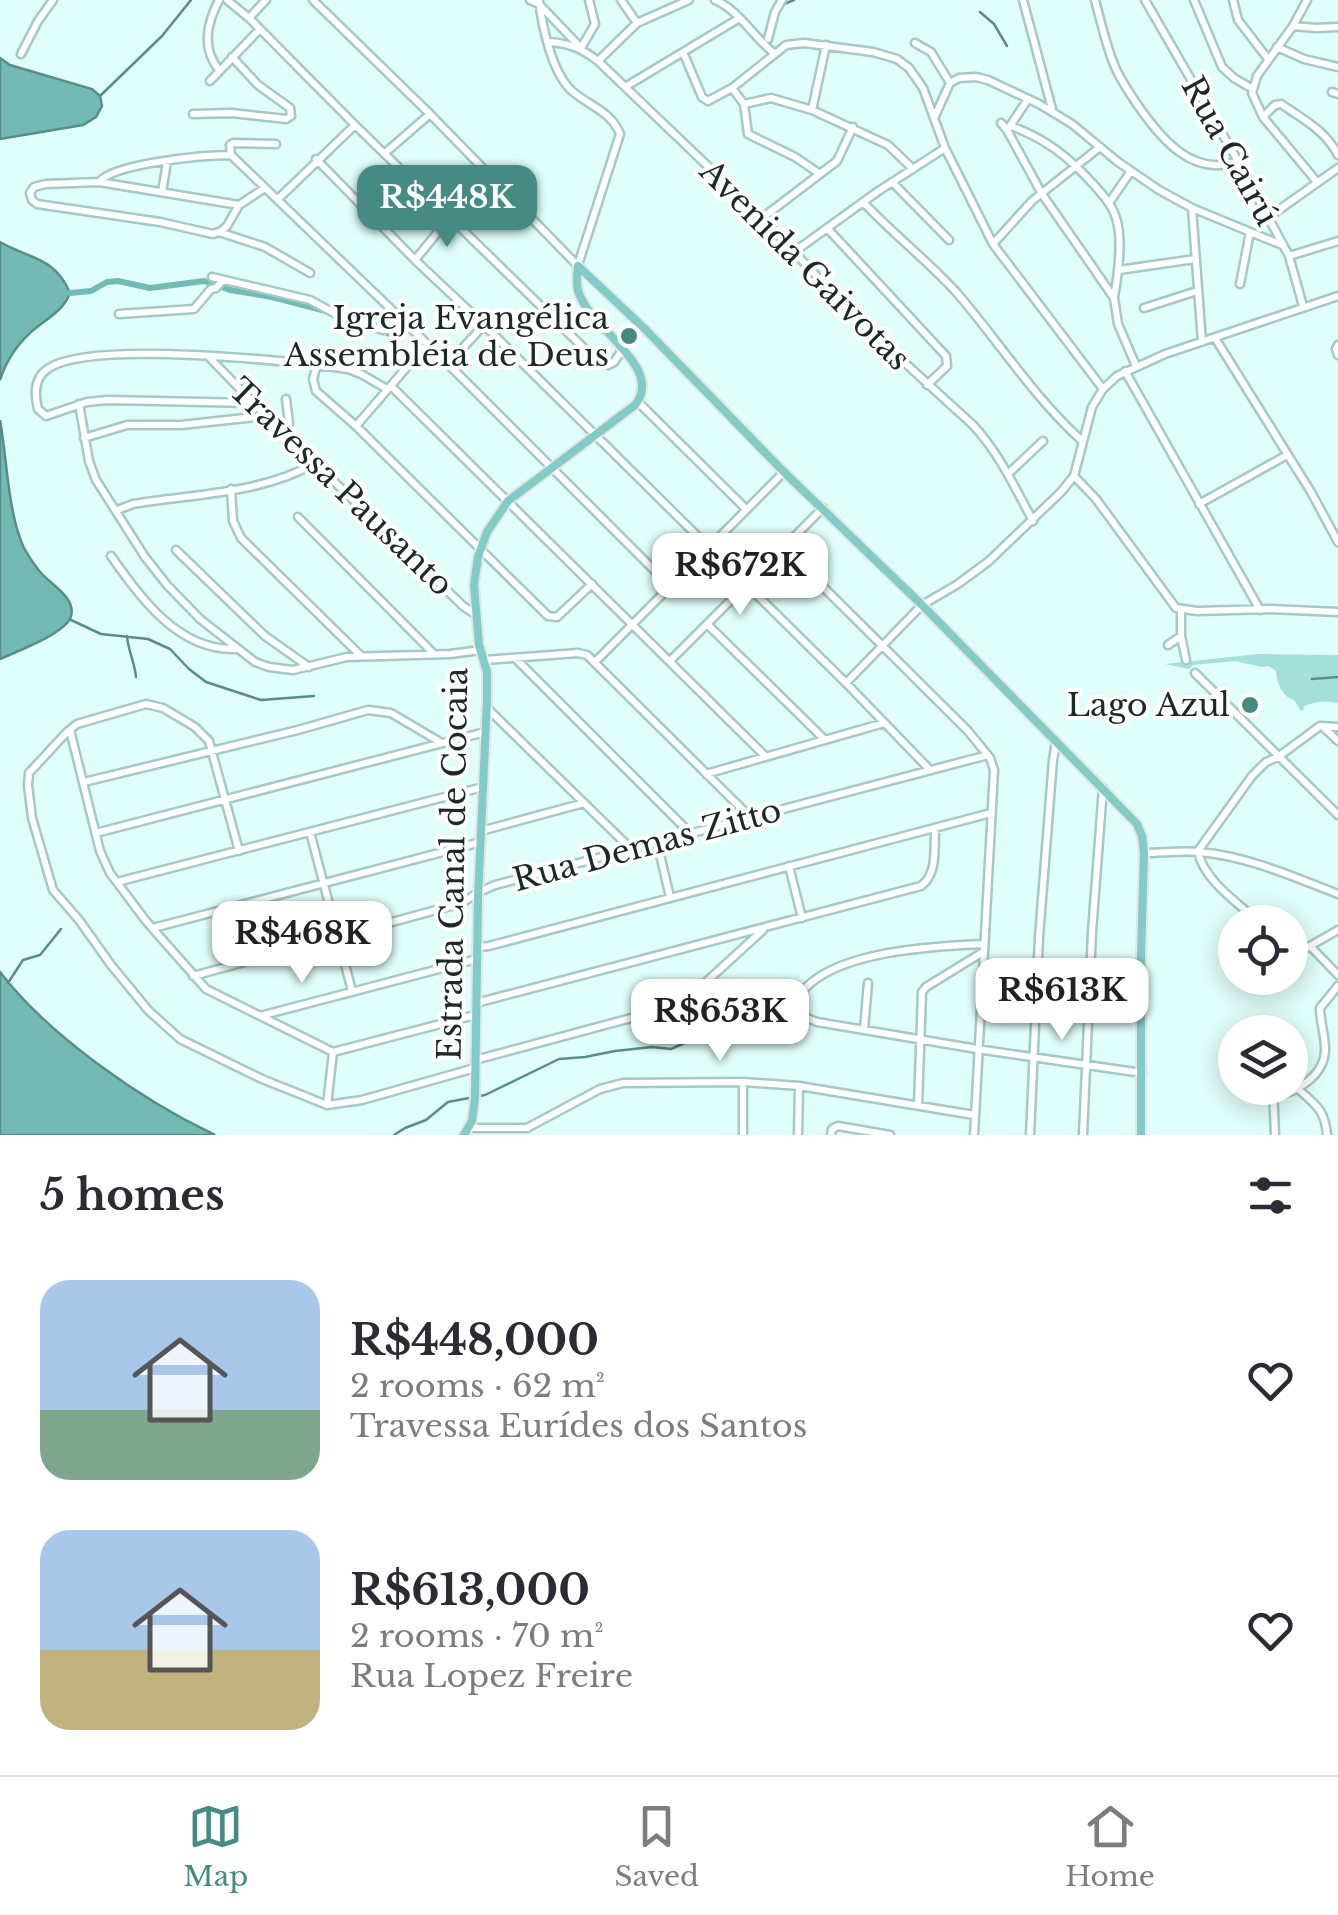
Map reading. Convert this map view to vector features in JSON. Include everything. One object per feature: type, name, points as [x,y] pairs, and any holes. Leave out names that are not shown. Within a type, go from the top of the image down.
[{"type":"main road","points":[[578,266],[577,284],[583,302],[636,365],[642,382],[638,402]]},
{"type":"main road","points":[[578,266],[1138,824],[1144,853],[1141,1135]]},
{"type":"main road","name":"Estrada Canal de Cocaia","points":[[467,1131],[474,1112],[486,732],[485,660],[476,615],[475,576],[481,549],[492,522],[508,501],[638,402]]},
{"type":"street","points":[[21,54],[52,0]]},
{"type":"street","points":[[219,70],[210,54],[207,35],[208,25],[223,0],[249,18],[600,361],[612,364],[624,348]]},
{"type":"street","points":[[249,18],[266,0]]},
{"type":"street","points":[[312,0],[578,266]]},
{"type":"street","points":[[530,0],[539,2],[581,48],[595,24],[589,0]]},
{"type":"street","points":[[621,0],[638,23]]},
{"type":"street","points":[[598,61],[638,23],[689,0]]},
{"type":"street","points":[[715,0],[725,4],[774,54]]},
{"type":"street","points":[[1023,0],[1052,110]]},
{"type":"street","points":[[1095,0],[1114,66],[1158,134],[1176,150],[1202,163],[1223,167],[1238,161]]},
{"type":"street","name":"Rua Cairú","points":[[1145,0],[1289,256],[1303,306]]},
{"type":"street","points":[[1194,0],[1222,66],[1252,88]]},
{"type":"street","points":[[1233,0],[1238,20],[1268,58]]},
{"type":"street","points":[[1307,0],[1268,58],[1252,88],[1252,96],[1263,117],[1317,182]]},
{"type":"street","points":[[768,39],[779,1]]},
{"type":"street","points":[[539,2],[548,42],[567,87],[609,117],[620,134],[578,266]]},
{"type":"street","points":[[625,87],[738,19]]},
{"type":"street","points":[[1293,26],[1338,27]]},
{"type":"street","points":[[210,81],[260,29]]},
{"type":"street","points":[[755,37],[873,52],[903,63],[923,88],[945,148],[993,244],[1103,389]]},
{"type":"street","name":"Avenida Gaivotas","points":[[548,42],[581,48],[598,61],[762,218],[860,322],[974,425],[990,444],[1033,521]]},
{"type":"street","points":[[915,42],[931,52],[950,82]]},
{"type":"street","points":[[684,52],[705,100],[732,88],[790,43]]},
{"type":"street","points":[[812,110],[826,45]]},
{"type":"street","points":[[1277,47],[1338,67]]},
{"type":"street","points":[[193,114],[283,119],[291,116],[290,108],[258,85],[232,57]]},
{"type":"street","points":[[935,117],[950,82],[976,77],[988,80],[1052,110],[1158,190],[1282,245]]},
{"type":"street","points":[[732,88],[744,104],[746,131],[750,136],[820,174]]},
{"type":"street","points":[[744,104],[771,98],[812,110],[888,145],[912,169]]},
{"type":"street","points":[[1009,128],[1028,99]]},
{"type":"street","points":[[1263,117],[1281,104],[1322,132],[1338,154]]},
{"type":"street","points":[[385,153],[430,114]]},
{"type":"street","points":[[1001,123],[1048,143],[1076,166],[1109,203],[1118,223],[1119,270],[1114,298],[1118,324],[1136,366]]},
{"type":"street","points":[[278,199],[355,125]]},
{"type":"street","points":[[762,218],[842,156],[853,128]]},
{"type":"street","points":[[1009,128],[1042,194],[1114,298]]},
{"type":"street","points":[[276,144],[230,145],[232,155],[669,586]]},
{"type":"street","points":[[993,244],[1032,202],[1100,147]]},
{"type":"street","points":[[794,252],[945,148]]},
{"type":"street","points":[[99,182],[109,173],[144,164],[232,155]]},
{"type":"street","points":[[316,160],[930,770]]},
{"type":"street","points":[[162,192],[167,162]]},
{"type":"street","points":[[1269,218],[1338,168]]},
{"type":"street","points":[[1109,203],[1131,171]]},
{"type":"street","points":[[239,205],[99,182],[40,185],[30,197],[37,204],[213,234],[226,226],[239,205],[265,188]]},
{"type":"street","points":[[892,182],[949,240]]},
{"type":"street","points":[[863,202],[954,289],[1050,411],[1082,440]]},
{"type":"street","points":[[1192,208],[1202,342]]},
{"type":"street","points":[[415,260],[451,216]]},
{"type":"street","points":[[827,228],[946,356],[946,366],[927,385]]},
{"type":"street","points":[[219,232],[258,244],[310,273]]},
{"type":"street","points":[[1240,284],[1250,232]]},
{"type":"street","points":[[1289,256],[1338,241]]},
{"type":"street","points":[[1119,270],[1195,260]]},
{"type":"street","points":[[212,278],[310,300],[345,320],[382,330],[398,318]]},
{"type":"street","points":[[120,314],[194,309],[221,283]]},
{"type":"street","points":[[1144,308],[1197,291]]},
{"type":"street","points":[[846,684],[922,606],[970,576],[1033,521],[1074,476],[1092,407],[1103,389],[1124,371],[1338,296]]},
{"type":"street","points":[[448,364],[484,325]]},
{"type":"street","points":[[1216,338],[1338,540]]},
{"type":"street","points":[[356,426],[426,345]]},
{"type":"street","points":[[1338,346],[1338,355]]},
{"type":"street","points":[[253,403],[107,400],[79,404],[50,416],[38,409],[36,387],[46,370],[62,362],[113,356],[208,357],[317,365],[354,371],[389,388],[765,756]]},
{"type":"street","name":"Travessa Pausanto","points":[[208,357],[476,615]]},
{"type":"street","points":[[317,365],[314,388],[552,618],[557,618],[592,584]]},
{"type":"street","points":[[1124,371],[1260,610]]},
{"type":"street","points":[[286,400],[287,436]]},
{"type":"street","points":[[638,402],[746,509]]},
{"type":"street","points":[[79,404],[96,480],[145,557],[200,619],[256,662],[269,668],[294,670],[332,660],[481,650]]},
{"type":"street","points":[[84,438],[127,425],[181,425],[265,416]]},
{"type":"street","points":[[1008,474],[1043,441]]},
{"type":"street","points":[[1199,504],[1287,455]]},
{"type":"street","points":[[117,510],[280,479],[315,463]]},
{"type":"street","points":[[596,662],[784,472]]},
{"type":"street","points":[[1074,476],[1181,610],[1338,612]]},
{"type":"street","points":[[231,489],[234,526],[241,538],[362,657]]},
{"type":"street","points":[[670,661],[824,508]]},
{"type":"street","points":[[298,517],[434,654]]},
{"type":"street","points":[[784,548],[968,731],[988,755],[994,770],[974,1135]]},
{"type":"street","points":[[176,550],[264,636],[308,667]]},
{"type":"street","points":[[111,556],[142,599],[173,628],[210,646],[236,649]]},
{"type":"street","points":[[1181,610],[1186,660]]},
{"type":"street","points":[[707,624],[825,740]]},
{"type":"street","points":[[1168,645],[1181,636]]},
{"type":"street","points":[[485,660],[578,652],[587,655],[750,817]]},
{"type":"street","points":[[514,658],[690,833]]},
{"type":"street","points":[[1195,673],[1338,815]]},
{"type":"street","points":[[239,851],[206,736],[166,709],[152,704],[82,722],[32,768],[28,780],[32,818],[56,894],[148,1010],[173,1034],[262,1079],[328,1104],[362,1100],[672,1007],[694,993],[764,928]]},
{"type":"street","points":[[486,708],[631,849]]},
{"type":"street","points":[[84,782],[368,710],[391,713],[441,742]]},
{"type":"street","points":[[706,774],[884,723]]},
{"type":"street","points":[[1322,726],[1338,741]]},
{"type":"street","points":[[1198,851],[1266,762],[1322,726],[1338,727]]},
{"type":"street","points":[[70,729],[103,858],[152,928],[207,990],[332,1052],[475,1015]]},
{"type":"street","points":[[96,833],[486,732]]},
{"type":"street","points":[[1030,1135],[1038,937],[1056,741]]},
{"type":"street","name":"Rua Demas Zitto","points":[[193,976],[462,903],[494,885],[988,755]]},
{"type":"street","points":[[117,882],[483,787]]},
{"type":"street","points":[[1083,1135],[1103,787]]},
{"type":"street","points":[[482,831],[585,802]]},
{"type":"street","points":[[477,946],[489,946],[991,813]]},
{"type":"street","points":[[475,1003],[924,885],[932,874],[935,828]]},
{"type":"street","points":[[310,832],[352,991]]},
{"type":"street","points":[[152,928],[481,842]]},
{"type":"street","points":[[657,842],[670,897]]},
{"type":"street","points":[[1198,851],[1212,878],[1240,905]]},
{"type":"street","points":[[1144,853],[1198,851],[1224,856],[1338,894]]},
{"type":"street","points":[[788,866],[802,918]]},
{"type":"street","points":[[1338,930],[1310,946],[1338,975]]},
{"type":"street","points":[[983,948],[910,949],[849,964],[808,985],[797,998],[795,1013],[977,1049],[1142,1073]]},
{"type":"street","points":[[918,1106],[924,990],[983,948]]},
{"type":"street","points":[[260,1016],[477,958]]},
{"type":"street","points":[[864,1029],[868,983]]},
{"type":"street","points":[[1308,1080],[1324,1058],[1320,1008],[1338,986]]},
{"type":"street","points":[[726,1028],[768,1020],[794,1007]]},
{"type":"street","points":[[328,1104],[332,1052]]},
{"type":"street","points":[[467,1131],[527,1128],[600,1089],[623,1083],[743,1082],[800,1086],[974,1115]]},
{"type":"street","points":[[743,1082],[743,1135]]},
{"type":"street","points":[[798,1135],[800,1086]]},
{"type":"street","points":[[1308,1099],[1324,1115],[1326,1135]]},
{"type":"street","points":[[1274,1105],[1275,1135]]},
{"type":"street","points":[[832,1133],[838,1126],[890,1135]]},
{"type":"shaded area","points":[[0,58],[10,65],[92,89],[100,96],[102,106],[96,117],[83,125],[0,139]]},
{"type":"shaded area","points":[[0,242],[41,260],[57,272],[70,293],[58,311],[20,343],[0,380]]},
{"type":"shaded area","points":[[0,420],[11,503],[24,548],[72,609],[60,629],[0,659]]},
{"type":"shaded area","points":[[1258,654],[1338,655],[1338,703],[1316,703],[1301,711],[1283,692],[1276,671],[1269,666],[1235,661],[1193,665],[1189,669],[1165,664]]},
{"type":"shaded area","points":[[0,972],[44,1020],[99,1065],[215,1135],[0,1135]]},
{"type":"waterway","points":[[100,96],[162,36],[191,0]]},
{"type":"waterway","points":[[784,4],[794,0]]},
{"type":"waterway","points":[[980,12],[994,24],[1007,46]]},
{"type":"waterway","points":[[70,293],[91,291],[118,281],[150,288],[204,281],[326,311]]},
{"type":"waterway","points":[[379,330],[398,337]]},
{"type":"waterway","points":[[71,620],[101,634],[148,639],[170,649],[206,682],[261,700],[314,696]]},
{"type":"waterway","points":[[127,636],[136,677]]},
{"type":"waterway","points":[[1312,679],[1338,677]]},
{"type":"waterway","points":[[8,983],[23,960],[40,955],[61,929]]},
{"type":"waterway","points":[[394,1135],[426,1120],[448,1102],[485,1095],[559,1059],[652,1047],[671,1049],[689,1041],[723,1036]]},
{"type":"place","name":"Igreja Evangélica Assembléia de Deus","points":[[629,336]]},
{"type":"place","name":"Lago Azul","points":[[1250,705]]}]
